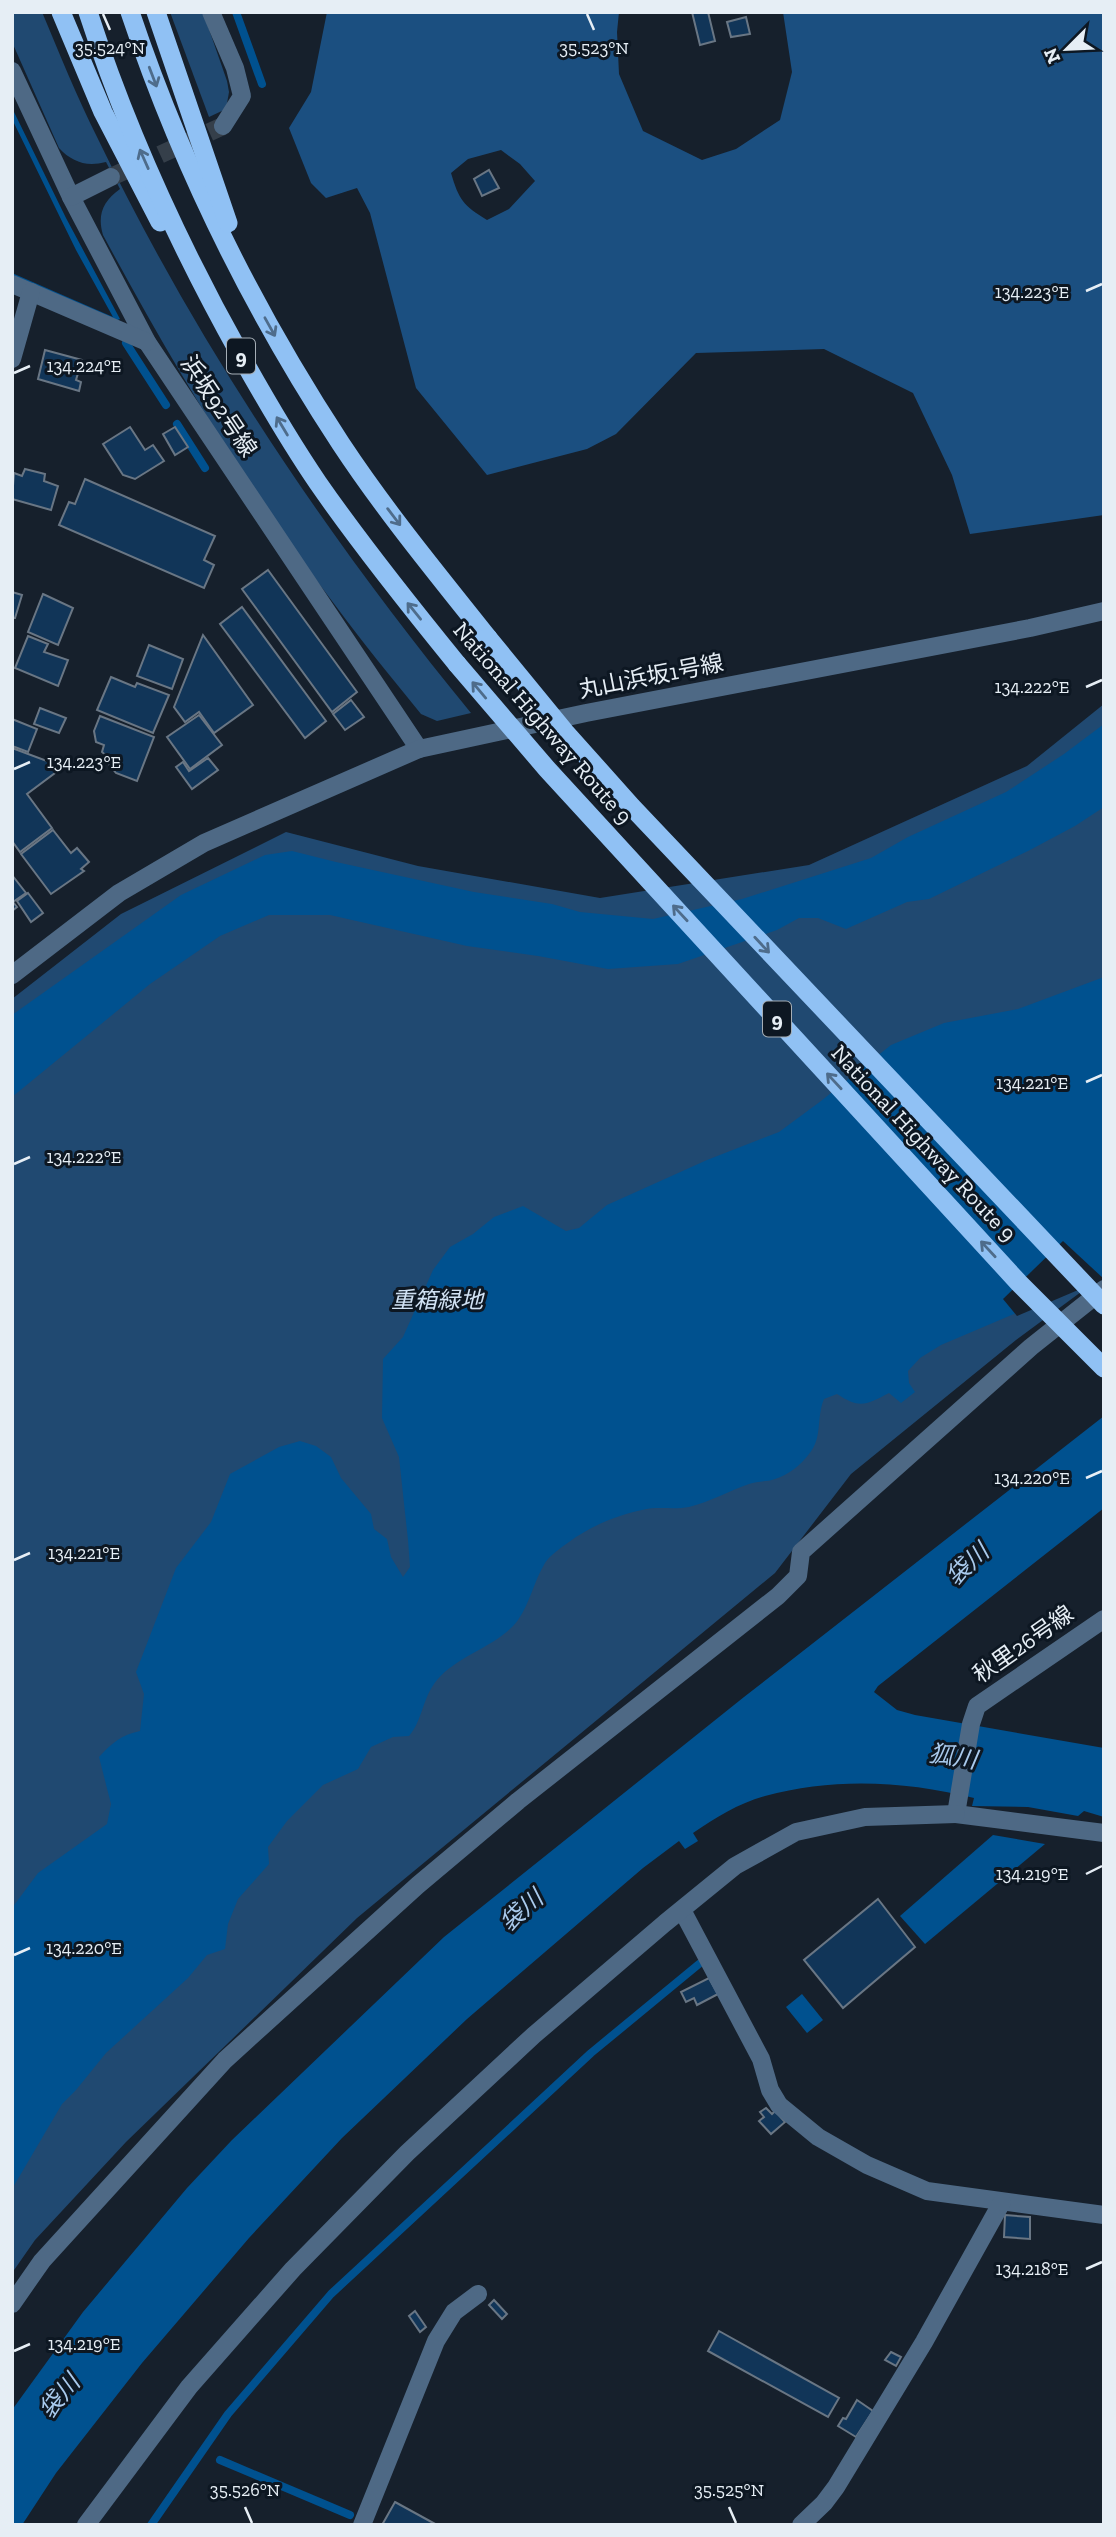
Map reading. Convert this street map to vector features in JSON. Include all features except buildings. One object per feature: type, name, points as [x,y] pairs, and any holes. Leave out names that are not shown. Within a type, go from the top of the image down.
[{"type":"highway","points":[[61,12],[103,112],[138,182],[219,318]]},
{"type":"highway","name":"National Highway Route 9","points":[[88,12],[134,136],[219,318],[317,482],[400,594],[547,769],[1019,1283],[1104,1368]]},
{"type":"highway","name":"National Highway Route 9","points":[[130,12],[183,151],[254,298],[343,446],[407,535],[595,767],[1104,1305]]},
{"type":"highway","points":[[156,12],[254,298]]},
{"type":"highway","points":[[1052,1251],[1104,1299]]},
{"type":"highway","points":[[1019,1283],[1104,1380]]},
{"type":"street","points":[[211,12],[235,68],[242,96],[223,126]]},
{"type":"street","name":"浜坂92号線","points":[[13,78],[146,342],[419,749]]},
{"type":"street","points":[[71,197],[111,177]]},
{"type":"street","points":[[12,284],[146,342]]},
{"type":"street","points":[[12,359],[31,292]]},
{"type":"street","name":"丸山浜坂1号線","points":[[12,975],[119,893],[204,844],[419,749],[586,713],[1030,628],[1104,611]]},
{"type":"street","points":[[12,2304],[42,2261],[225,2060],[438,1868],[518,1801],[778,1595],[798,1576],[801,1552],[1031,1347],[1104,1289]]},
{"type":"street","name":"秋里26号線","points":[[956,1814],[971,1724],[977,1706],[1104,1619]]},
{"type":"street","points":[[86,2525],[189,2387],[293,2269],[407,2153],[515,2053],[735,1866],[796,1832],[865,1816],[956,1814],[1104,1833]]},
{"type":"street","points":[[682,1910],[761,2059],[770,2090],[779,2105],[818,2137],[867,2165],[927,2191],[1104,2215]]},
{"type":"street","points":[[801,2525],[836,2487],[924,2342],[1002,2202]]},
{"type":"street","points":[[362,2525],[436,2341],[454,2312],[478,2294]]},
{"type":"green space","points":[[12,12],[42,12],[98,139],[178,290],[221,364],[315,508],[417,646],[471,713],[437,721],[421,714],[335,605],[241,471],[184,378],[103,235],[103,209],[109,198],[120,189],[106,162],[80,162],[59,148],[12,42]]},
{"type":"green space","points":[[170,12],[203,12],[229,92],[226,109],[209,117]]},
{"type":"green space","name":"重箱緑地","points":[[1104,704],[1104,1275],[1016,1340],[851,1474],[775,1573],[357,1918],[126,2142],[35,2240],[12,2273],[12,999],[121,914],[286,832],[418,866],[600,898],[809,865],[1027,766]]},
{"type":"shaded area","points":[[327,12],[619,12],[619,74],[643,131],[702,160],[736,149],[780,120],[792,72],[783,12],[1104,12],[1104,515],[970,534],[952,475],[913,393],[824,349],[696,353],[616,434],[587,449],[487,475],[416,388],[370,213],[357,188],[326,198],[311,183],[289,128],[311,92]],"holes":[[[501,150],[520,164],[535,181],[509,209],[487,220],[463,201],[451,173],[468,159]]]},
{"type":"water","points":[[14,112],[120,319],[113,322],[12,277],[12,273],[113,317],[76,250],[12,119]]},
{"type":"water","points":[[1104,724],[1104,807],[1028,851],[929,899],[907,902],[846,929],[818,918],[799,918],[777,930],[678,964],[608,969],[467,946],[330,915],[269,915],[220,936],[150,984],[12,1097],[12,1015],[181,895],[265,855],[292,851],[474,892],[552,904],[580,912],[653,919],[742,899],[871,858],[908,837],[1006,792]]},
{"type":"water","points":[[1104,977],[1103,1276],[941,1345],[920,1358],[908,1371],[909,1383],[915,1392],[901,1403],[889,1393],[863,1404],[837,1394],[824,1399],[813,1448],[802,1462],[785,1475],[749,1484],[689,1507],[648,1509],[623,1515],[585,1531],[556,1551],[545,1563],[518,1620],[500,1637],[456,1663],[437,1680],[409,1736],[393,1737],[371,1747],[358,1769],[323,1785],[287,1821],[268,1847],[269,1864],[238,1899],[228,1924],[225,1949],[207,1955],[188,1978],[106,2053],[62,2104],[12,2189],[12,1908],[38,1873],[107,1824],[111,1804],[99,1757],[117,1740],[140,1731],[144,1694],[136,1672],[176,1568],[211,1522],[230,1474],[279,1447],[300,1441],[316,1446],[331,1457],[341,1478],[371,1514],[374,1529],[387,1539],[391,1557],[403,1577],[410,1567],[408,1540],[399,1457],[382,1418],[383,1359],[403,1337],[433,1270],[450,1247],[473,1234],[494,1217],[523,1206],[566,1231],[579,1228],[607,1205],[707,1160],[779,1132],[891,1045],[944,1023],[1018,1009]]},
{"type":"water","points":[[1104,1416],[1104,1508],[878,1686],[874,1692],[897,1710],[915,1715],[1104,1748],[1104,1817],[1084,1811],[1078,1816],[1028,1807],[972,1806],[974,1798],[922,1788],[844,1784],[791,1790],[755,1799],[693,1833],[698,1841],[685,1849],[679,1841],[643,1868],[467,2019],[342,2138],[249,2238],[142,2363],[56,2473],[22,2525],[12,2525],[12,2410],[83,2312],[187,2188],[232,2140],[444,1937],[744,1697]]},
{"type":"water","points":[[993,1835],[1045,1844],[925,1944],[900,1916]]},
{"type":"water","points":[[802,1994],[823,2020],[807,2033],[786,2007]]},
{"type":"pier","points":[[1063,1241],[1104,1279],[1017,1316],[1003,1299]]},
{"type":"waterway","points":[[236,12],[262,84]]},
{"type":"waterway","points":[[126,343],[166,405]]},
{"type":"waterway","points":[[177,424],[205,468]]},
{"type":"waterway","points":[[151,2525],[228,2414],[331,2294],[591,2053],[699,1964]]},
{"type":"waterway","points":[[220,2460],[350,2515]]},
{"type":"tunnel","points":[[111,177],[223,126]]},
{"type":"water label","name":"袋川","points":[[967,1564]]},
{"type":"water label","name":"狐川","points":[[953,1756]]},
{"type":"water label","name":"袋川","points":[[521,1910]]},
{"type":"water label","name":"袋川","points":[[59,2396]]}]
